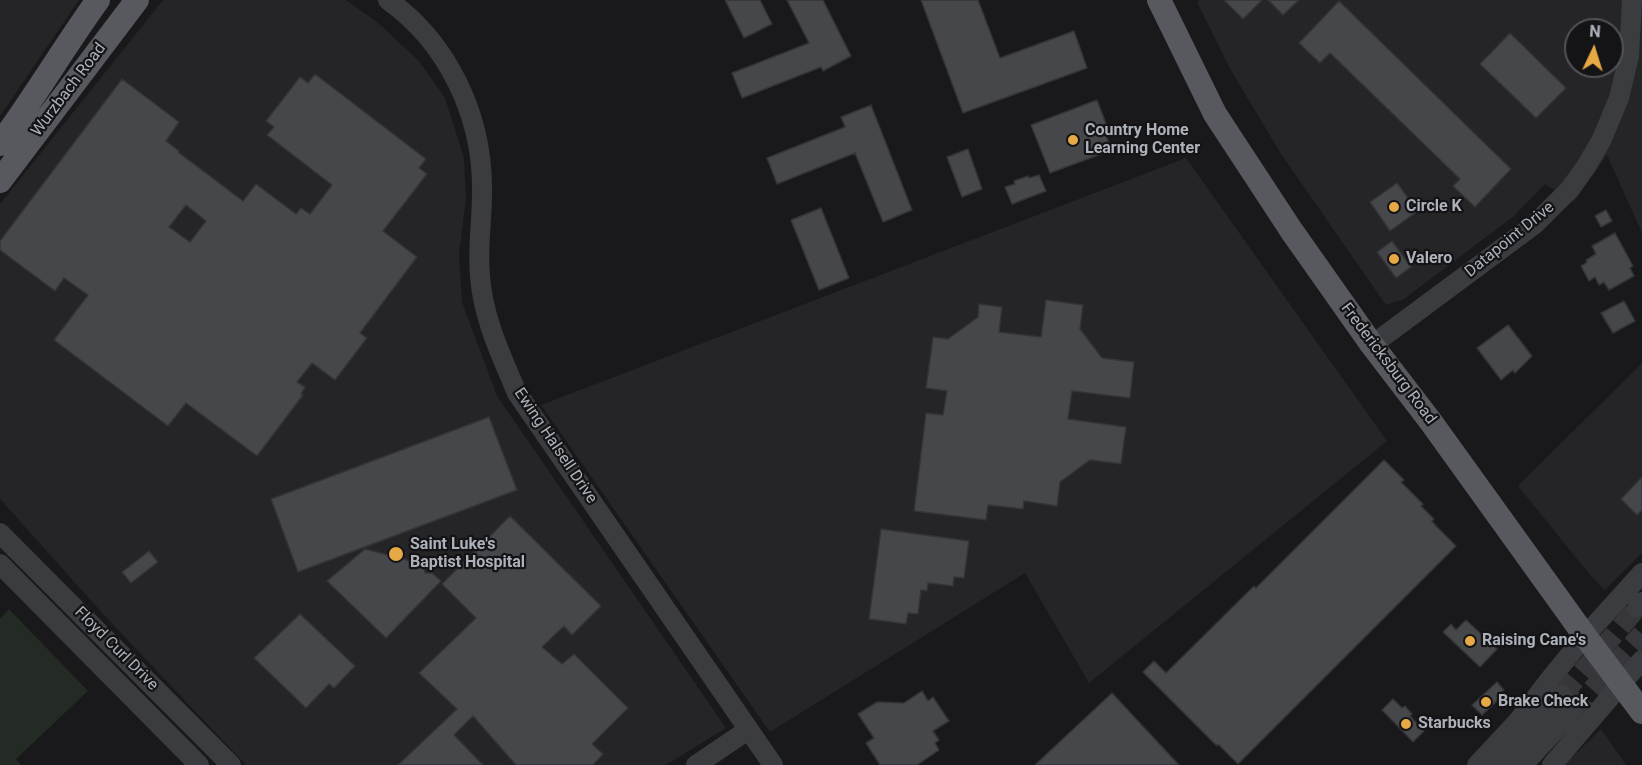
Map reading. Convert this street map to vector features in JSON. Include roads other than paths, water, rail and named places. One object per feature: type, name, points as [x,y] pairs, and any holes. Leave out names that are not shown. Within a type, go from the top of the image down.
[{"type":"main road","name":"Wurzbach Road","points":[[0,144],[98,0]]},
{"type":"main road","name":"Wurzbach Road","points":[[0,181],[137,0]]},
{"type":"main road","name":"Fredericksburg Road","points":[[1159,0],[1215,114],[1291,230],[1372,345],[1431,422],[1642,712]]},
{"type":"street","name":"Ewing Halsell Drive","points":[[388,0],[419,27],[443,57],[460,87],[474,126],[482,182],[479,274],[490,327],[517,393],[773,765]]},
{"type":"street","name":"Datapoint Drive","points":[[1372,345],[1535,224],[1570,189],[1602,139],[1619,98],[1629,56],[1632,0]]},
{"type":"street","name":"Floyd Curl Drive","points":[[0,533],[231,765]]},
{"type":"street","name":"Floyd Curl Drive","points":[[0,564],[199,765]]},
{"type":"street","points":[[1476,765],[1518,722],[1550,679],[1588,640],[1642,573]]},
{"type":"street","points":[[1552,765],[1619,682],[1642,660]]},
{"type":"street","points":[[1500,765],[1567,704],[1524,765]]},
{"type":"street","points":[[696,765],[748,730]]},
{"type":"tunnel","points":[[1562,695],[1637,608]]},
{"type":"tunnel","points":[[1572,712],[1642,634]]},
{"type":"place","name":"Country Home Learning Center","points":[[1073,140]]},
{"type":"place","name":"Circle K","points":[[1394,207]]},
{"type":"place","name":"Valero","points":[[1394,259]]},
{"type":"place","name":"Saint Luke's Baptist Hospital","points":[[396,554]]},
{"type":"place","name":"Raising Cane's","points":[[1470,641]]},
{"type":"place","name":"Brake Check","points":[[1486,702]]},
{"type":"place","name":"Starbucks","points":[[1406,724]]}]
